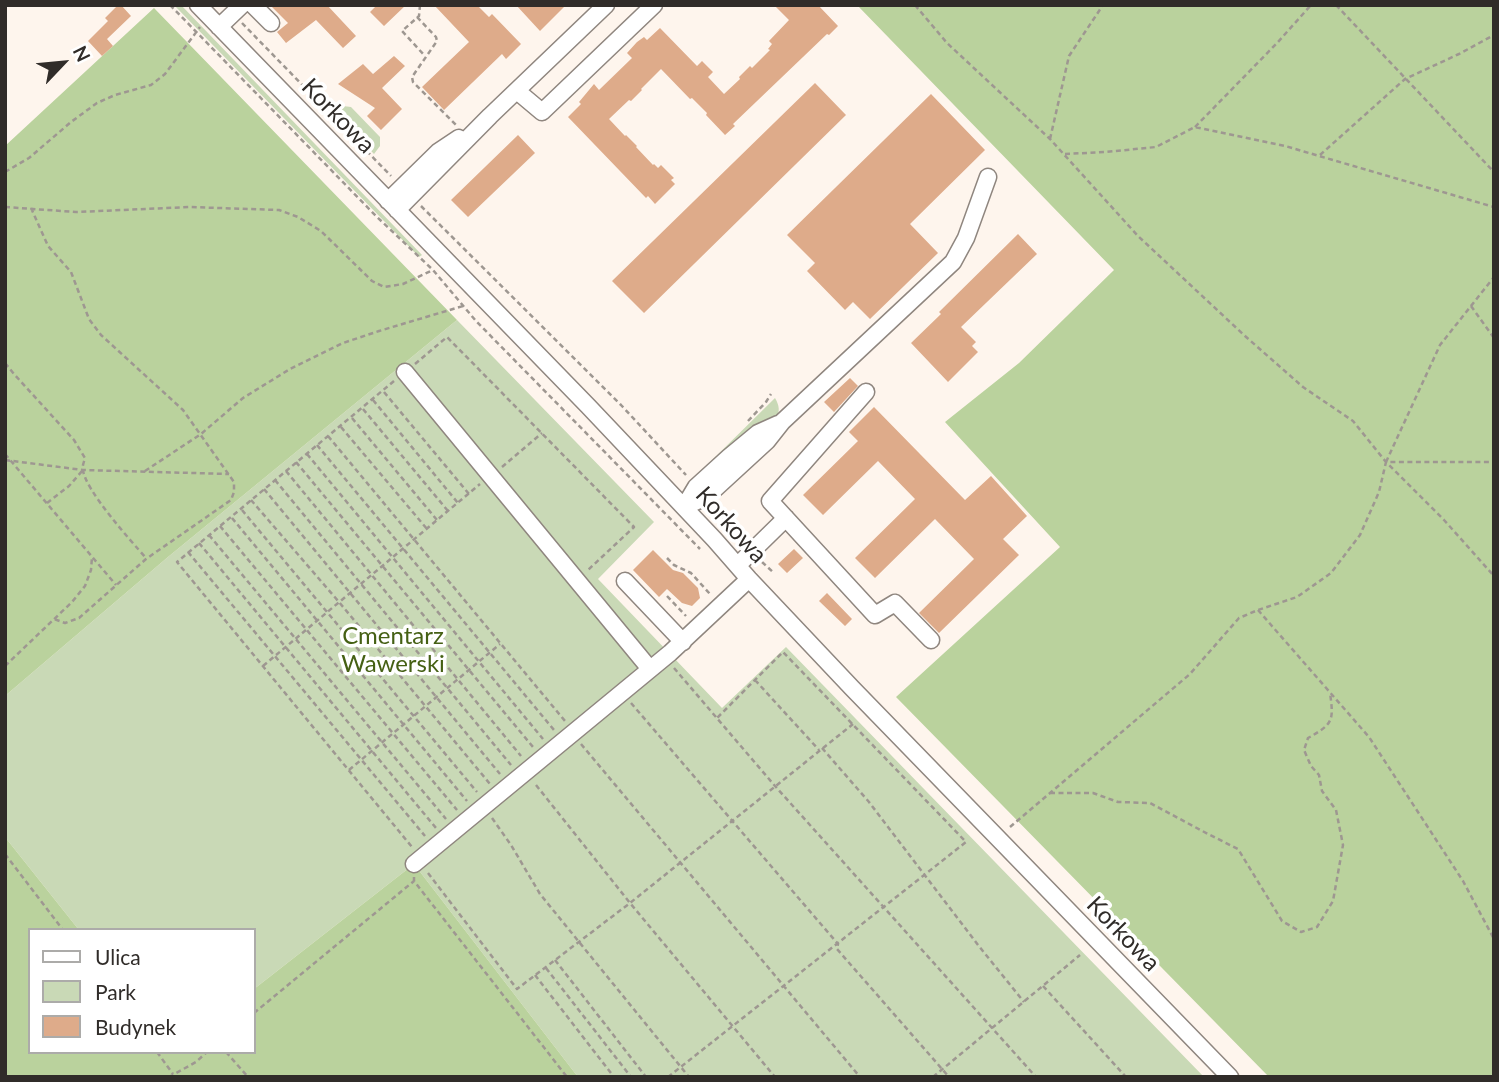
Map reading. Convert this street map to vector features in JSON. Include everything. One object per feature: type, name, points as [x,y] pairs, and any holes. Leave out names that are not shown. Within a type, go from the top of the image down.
[{"type":"street","points":[[253,5],[271,23]]},
{"type":"street","points":[[393,206],[606,5]]},
{"type":"street","points":[[517,91],[542,112],[654,5]]},
{"type":"street","points":[[208,16],[238,9]]},
{"type":"street","name":"Korkowa","points":[[208,16],[595,413],[852,688],[1230,1077]]},
{"type":"street","points":[[684,507],[706,497],[953,262],[966,238],[988,177]]},
{"type":"street","points":[[405,372],[650,669]]},
{"type":"street","points":[[866,392],[771,501],[876,615],[895,603],[931,640]]},
{"type":"street","points":[[738,565],[786,517]]},
{"type":"street","points":[[416,862],[683,642],[749,579]]},
{"type":"street","points":[[625,581],[683,642]]},
{"type":"path","points":[[170,5],[376,216],[433,270],[463,306],[702,550],[715,539]]},
{"type":"path","points":[[420,5],[417,18],[402,31],[426,57]]},
{"type":"path","points":[[915,5],[947,43],[1050,139],[1138,236],[1303,387],[1353,421],[1386,462],[1444,520],[1494,576]]},
{"type":"path","points":[[1050,139],[1069,56],[1103,5]]},
{"type":"path","points":[[1063,154],[1156,147],[1195,128],[1311,5]]},
{"type":"path","points":[[1336,5],[1494,172]]},
{"type":"path","points":[[238,9],[407,192],[621,405],[690,480]]},
{"type":"path","points":[[5,172],[29,158],[97,103],[151,85],[165,74],[208,16]]},
{"type":"path","points":[[417,18],[437,41],[412,77],[413,82],[461,130]]},
{"type":"path","points":[[1320,155],[1405,79],[1494,35]]},
{"type":"path","points":[[1195,128],[1320,155],[1494,207]]},
{"type":"path","points":[[5,207],[76,212],[189,207],[279,210],[298,217],[321,231],[372,282],[384,287],[402,284],[433,270]]},
{"type":"path","points":[[31,208],[48,246],[71,272],[89,319],[101,335],[183,410],[234,482],[231,500],[146,559],[79,618],[65,623],[54,619]]},
{"type":"path","points":[[998,837],[1190,674],[1240,618],[1297,597],[1331,573],[1360,535],[1379,492],[1386,462],[1440,345],[1494,277]]},
{"type":"path","points":[[145,471],[201,434],[243,398],[290,369],[343,343],[463,306]]},
{"type":"path","points":[[1471,306],[1494,338]]},
{"type":"path","points":[[578,580],[634,527],[447,337],[177,562],[412,847],[416,862],[517,989],[630,903],[853,724]]},
{"type":"path","points":[[5,363],[74,440],[85,458],[83,470],[89,485],[112,519],[146,559]]},
{"type":"path","points":[[383,391],[469,494]]},
{"type":"path","points":[[372,399],[458,503]]},
{"type":"path","points":[[362,408],[448,512]]},
{"type":"path","points":[[351,417],[437,520]]},
{"type":"path","points":[[341,426],[427,529]]},
{"type":"path","points":[[262,666],[542,433]]},
{"type":"path","points":[[328,436],[500,643],[504,789]]},
{"type":"path","points":[[317,445],[489,653],[511,845],[540,894],[688,1077]]},
{"type":"path","points":[[5,454],[116,586]]},
{"type":"path","points":[[307,454],[479,661],[504,789]]},
{"type":"path","points":[[5,460],[83,470],[229,474]]},
{"type":"path","points":[[296,462],[469,670],[504,789]]},
{"type":"path","points":[[1386,462],[1494,462]]},
{"type":"path","points":[[46,504],[69,486],[83,470]]},
{"type":"path","points":[[286,471],[458,679],[504,789]]},
{"type":"path","points":[[275,480],[447,688],[504,789]]},
{"type":"path","points":[[264,489],[437,697],[504,789]]},
{"type":"path","points":[[251,500],[425,707],[504,789]]},
{"type":"path","points":[[241,508],[414,716],[504,789],[630,903],[775,1077]]},
{"type":"path","points":[[716,509],[752,553],[774,573]]},
{"type":"path","points":[[231,517],[403,725],[504,789]]},
{"type":"path","points":[[220,526],[393,733],[504,789]]},
{"type":"path","points":[[209,535],[382,742],[504,789]]},
{"type":"path","points":[[199,544],[372,751],[504,789]]},
{"type":"path","points":[[188,552],[361,760],[504,789],[576,737],[860,1077]]},
{"type":"path","points":[[5,666],[72,602],[85,586],[92,557]]},
{"type":"path","points":[[667,558],[674,565],[691,573],[715,599]]},
{"type":"path","points":[[1258,610],[1369,737],[1463,881],[1494,939]]},
{"type":"path","points":[[349,770],[500,643]]},
{"type":"path","points":[[668,1077],[966,842],[783,652],[717,718]]},
{"type":"path","points":[[665,657],[775,786],[1035,1077]]},
{"type":"path","points":[[755,680],[869,802],[1024,1002]]},
{"type":"path","points":[[622,692],[838,944],[837,949],[949,1077]]},
{"type":"path","points":[[1050,793],[1093,793],[1118,802],[1150,803],[1238,849],[1282,921],[1301,932],[1317,927],[1333,901],[1343,845],[1335,810],[1322,791],[1319,775],[1311,766],[1304,750],[1308,738],[1326,728],[1333,714],[1330,692]]},
{"type":"path","points":[[5,854],[61,928]]},
{"type":"path","points":[[256,1011],[414,881],[567,1077]]},
{"type":"path","points":[[933,1077],[1080,955]]},
{"type":"path","points":[[555,960],[646,1077]]},
{"type":"path","points":[[545,968],[631,1077]]},
{"type":"path","points":[[535,975],[614,1077]]},
{"type":"path","points":[[1043,986],[1126,1077]]},
{"type":"path","points":[[158,1054],[173,1074]]},
{"type":"path","points":[[169,1077],[196,1062],[204,1054]]},
{"type":"path","points":[[228,1054],[248,1077]]},
{"type":"green space","points":[[174,5],[181,5],[422,255],[419,257]]},
{"type":"green space","points":[[857,5],[1494,5],[1494,1077],[1269,1077],[896,697],[1060,547],[945,422],[1019,363],[1114,270]]},
{"type":"green space","points":[[154,8],[457,320],[168,557],[5,696],[5,146]]},
{"type":"green space","points":[[343,106],[351,107],[380,137],[380,146],[374,154],[334,112]]},
{"type":"green space","name":"Cmentarz Wawerski","points":[[457,320],[654,522],[598,579],[722,708],[786,647],[1204,1077],[578,1077],[414,864],[256,987],[256,928],[77,928],[5,837],[5,696],[168,557]]},
{"type":"green space","points":[[775,398],[779,408],[775,418],[699,473]]},
{"type":"green space","points":[[5,837],[77,928],[28,928],[28,1054],[256,1054],[256,987],[414,864],[578,1077],[5,1077]]},
{"type":"building","points":[[118,5],[131,16],[107,39],[113,46],[102,56],[88,41],[108,21],[105,18]]},
{"type":"building","points":[[270,5],[327,5],[356,36],[343,48],[316,20],[286,43],[277,32],[288,23]]},
{"type":"building","points":[[377,5],[406,5],[384,26],[370,12]]},
{"type":"building","points":[[434,5],[477,5],[489,17],[492,14],[521,44],[506,59],[502,54],[444,110],[422,87],[469,42]]},
{"type":"building","points":[[516,5],[566,5],[540,31]]},
{"type":"building","points":[[774,5],[818,5],[838,26],[733,124],[735,126],[725,135],[707,113],[661,69],[631,101],[609,119],[653,165],[658,168],[661,165],[674,178],[671,180],[675,184],[655,204],[648,196],[646,198],[568,117],[581,104],[579,102],[594,84],[599,90],[632,58],[627,53],[637,42],[644,37],[647,40],[660,28],[697,66],[702,61],[713,72],[708,77],[724,94],[750,66],[752,68],[770,50],[768,49],[772,44],[769,41],[789,20]]},
{"type":"building","points":[[394,56],[405,66],[382,88],[402,109],[381,130],[367,116],[375,108],[338,84],[363,64],[373,74]]},
{"type":"building","points":[[815,83],[846,115],[644,313],[612,281]]},
{"type":"building","points":[[931,94],[985,150],[910,224],[938,253],[870,319],[853,302],[845,310],[807,271],[815,263],[787,235]]},
{"type":"building","points":[[518,135],[535,153],[468,217],[451,200]]},
{"type":"building","points":[[1018,234],[1037,254],[961,327],[976,342],[972,346],[978,352],[948,382],[911,343]]},
{"type":"building","points":[[850,378],[858,386],[834,412],[824,402]]},
{"type":"building","points":[[874,407],[965,500],[991,476],[1027,516],[1003,539],[1019,555],[939,633],[919,613],[974,559],[935,519],[875,578],[855,558],[915,499],[878,461],[823,515],[803,495],[858,441],[849,432]]},
{"type":"building","points":[[794,549],[803,558],[787,573],[778,564]]},
{"type":"building","points":[[653,550],[673,570],[683,573],[698,588],[700,598],[692,606],[682,603],[667,589],[659,597],[633,570]]},
{"type":"building","points":[[827,593],[852,619],[845,626],[819,601]]}]
